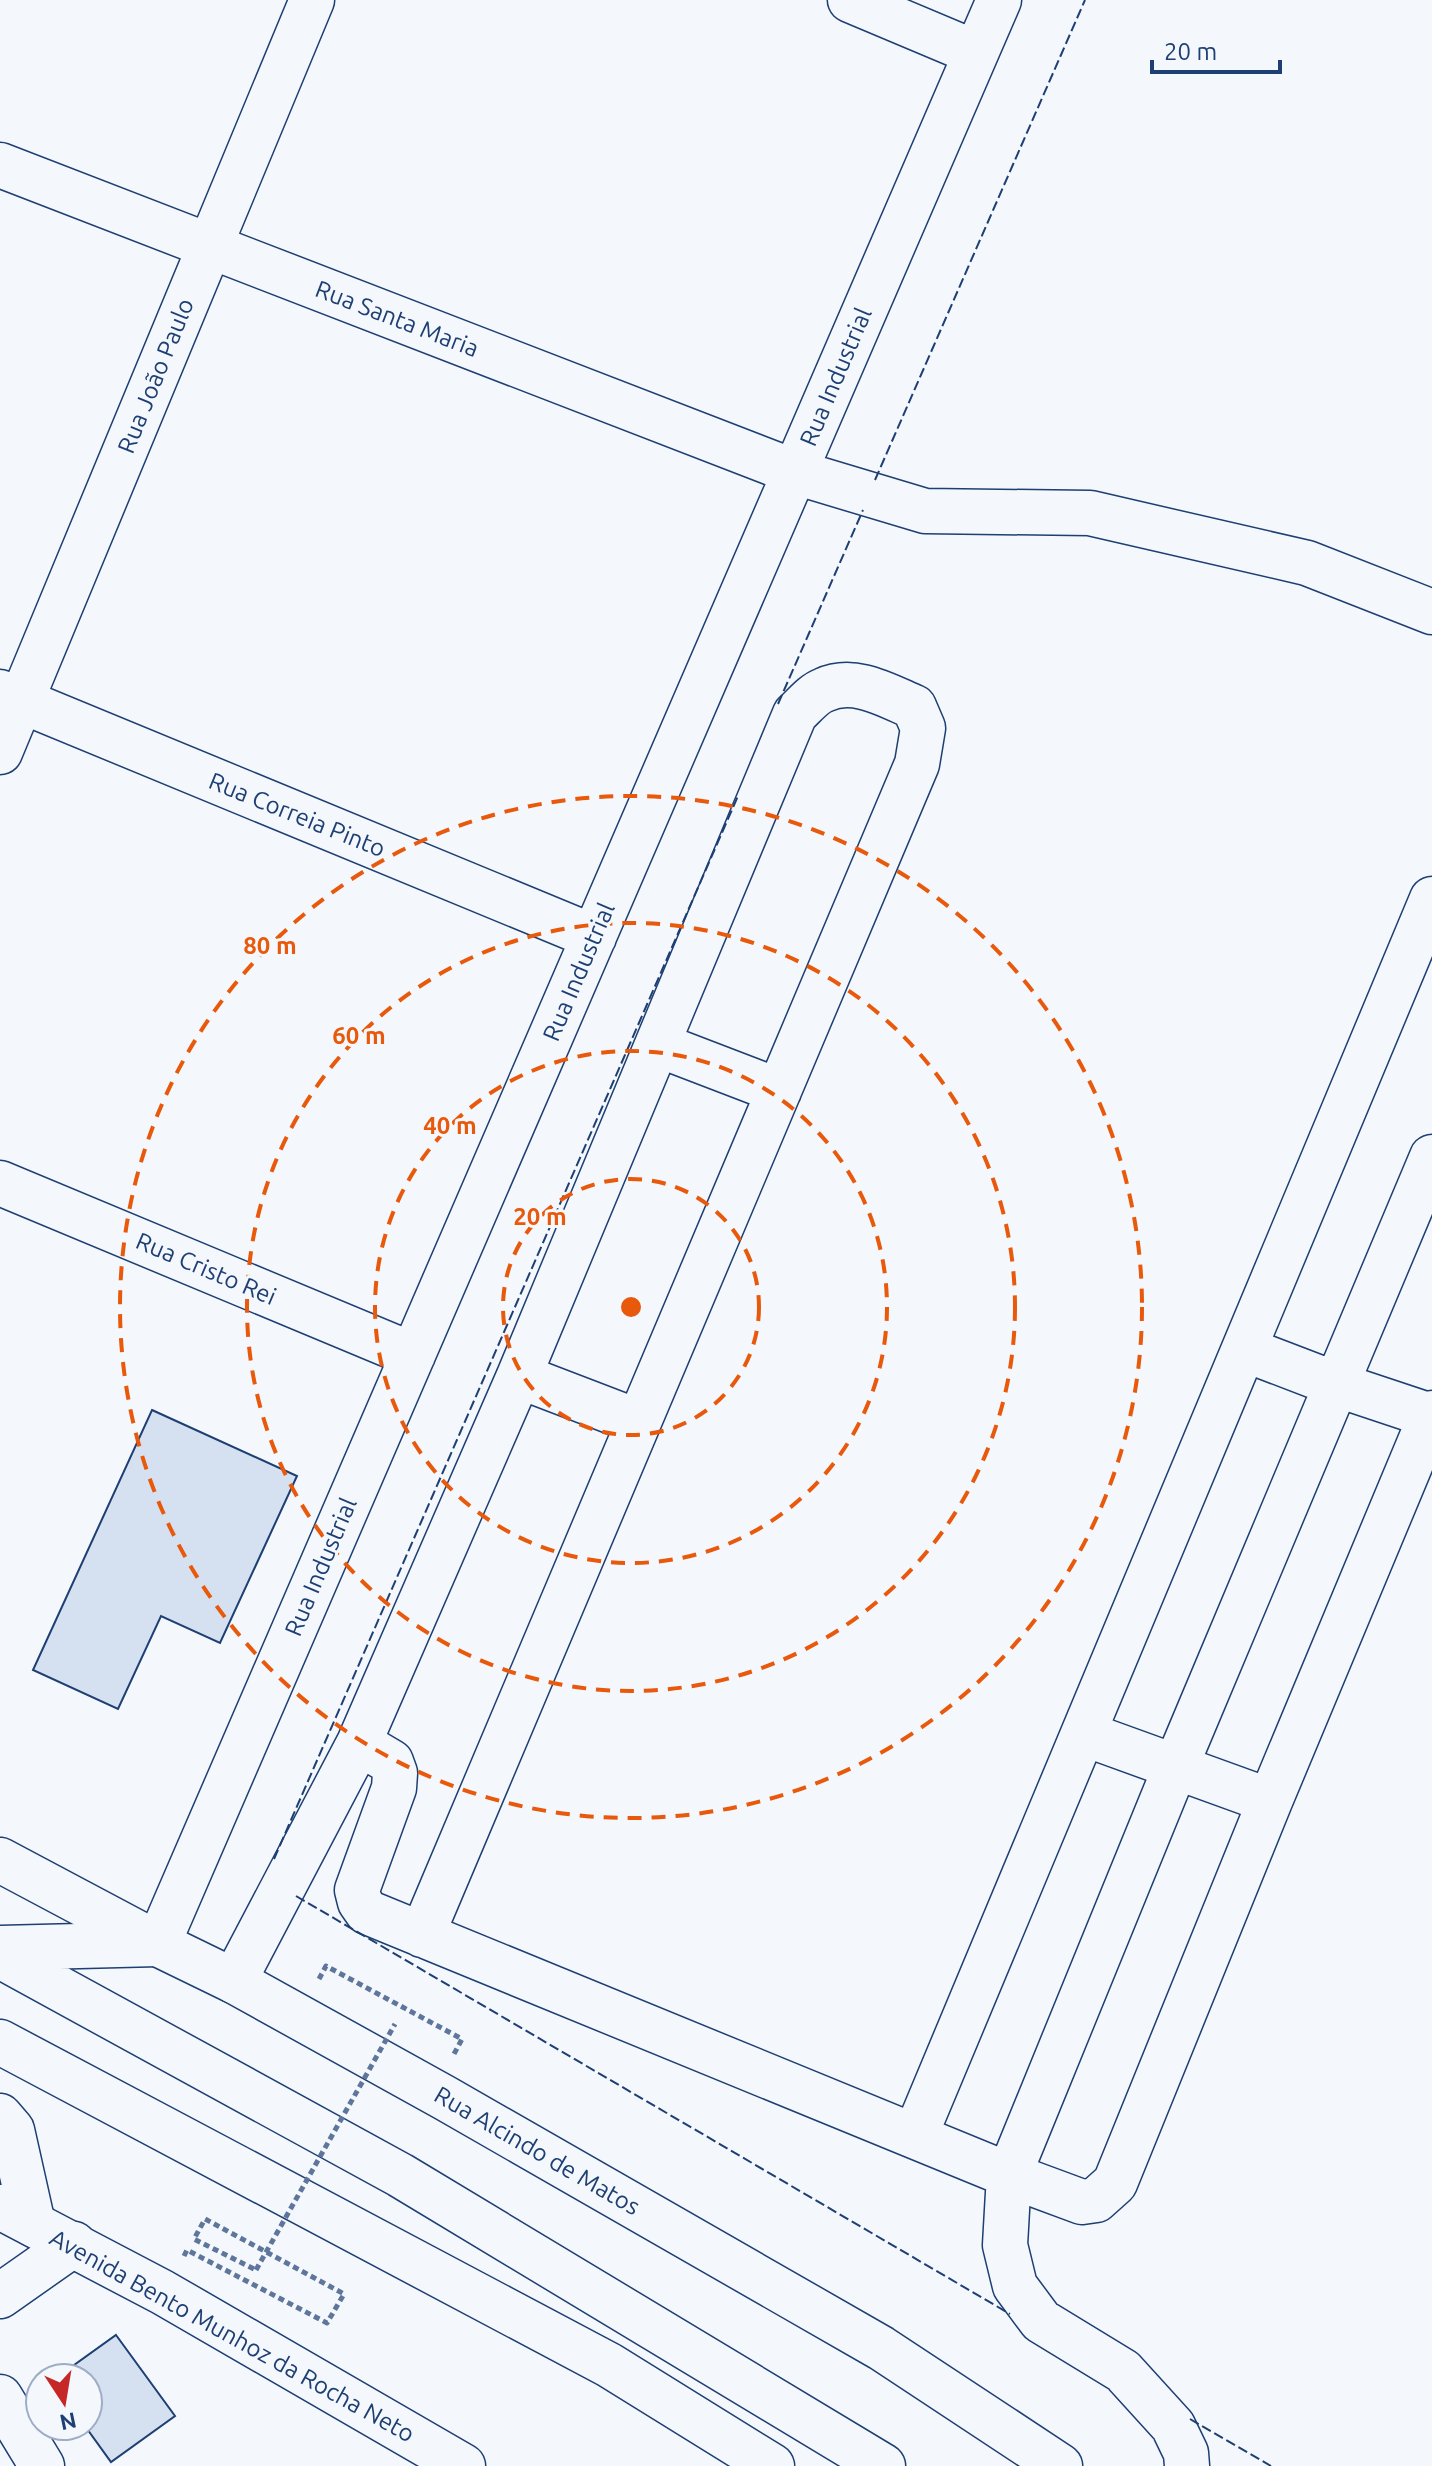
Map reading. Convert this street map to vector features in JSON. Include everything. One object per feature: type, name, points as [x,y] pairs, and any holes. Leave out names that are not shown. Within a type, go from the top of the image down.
[{"type":"main road","name":"Rua João Paulo","points":[[0,752],[11,696],[209,246],[312,0]]},
{"type":"main road","points":[[850,0],[976,53]]},
{"type":"main road","name":"Rua Industrial","points":[[158,1944],[999,0]]},
{"type":"main road","name":"Rua Santa Maria","points":[[0,165],[795,472],[925,511],[1090,513],[1307,563],[1432,612]]},
{"type":"main road","points":[[234,1981],[359,1743],[519,1376],[795,714],[822,690],[852,684],[889,696],[914,707],[923,728],[917,764],[422,1935]]},
{"type":"main road","name":"Rua Correia Pinto","points":[[11,696],[594,937]]},
{"type":"main road","points":[[915,2136],[1432,899]]},
{"type":"main road","points":[[659,1045],[779,1091]]},
{"type":"main road","points":[[1187,2466],[1186,2453],[1173,2426],[1123,2371],[1041,2321],[1015,2286],[1005,2245],[1009,2175],[1176,1766],[1432,1157]]},
{"type":"main road","name":"Rua Cristo Rei","points":[[0,1183],[413,1355]]},
{"type":"main road","points":[[359,1743],[391,1762],[395,1773],[394,1788],[357,1890],[367,1912],[1009,2175],[1082,2202],[1096,2200],[1115,2183],[1270,1801],[1432,1415],[1338,1385],[1244,1349]]},
{"type":"main road","points":[[519,1376],[639,1422]]},
{"type":"main road","points":[[1085,1734],[1270,1801]]},
{"type":"main road","name":"Rua Alcindo de Matos","points":[[0,1860],[234,1981],[445,2098],[868,2340],[1060,2466]]},
{"type":"main road","points":[[0,1948],[158,1944]]},
{"type":"main road","points":[[0,1956],[400,2175],[883,2466]]},
{"type":"main road","points":[[0,2042],[609,2365],[772,2466]]},
{"type":"main road","points":[[0,2116],[12,2130],[16,2216]]},
{"type":"main road","name":"Avenida Bento Munhoz da Rocha Neto","points":[[16,2216],[162,2292],[463,2466]]},
{"type":"main road","points":[[0,2296],[74,2244]]},
{"type":"main road","points":[[609,2365],[713,2466]]},
{"type":"main road","points":[[0,2397],[42,2466]]},
{"type":"path","points":[[187,2250],[327,2323],[344,2294],[205,2219],[194,2239],[256,2270],[395,2024]]},
{"type":"building","points":[[152,1410],[297,1476],[220,1643],[161,1616],[118,1709],[33,1670]]},
{"type":"building","points":[[116,2335],[175,2416],[111,2462],[97,2442],[104,2442],[104,2362],[78,2362]]},
{"type":"fence","points":[[875,480],[1085,0]]},
{"type":"fence","points":[[778,704],[863,510]]},
{"type":"fence","points":[[274,1859],[738,796]]},
{"type":"fence","points":[[296,1896],[1010,2314]]},
{"type":"fence","points":[[1190,2419],[1271,2466]]}]
